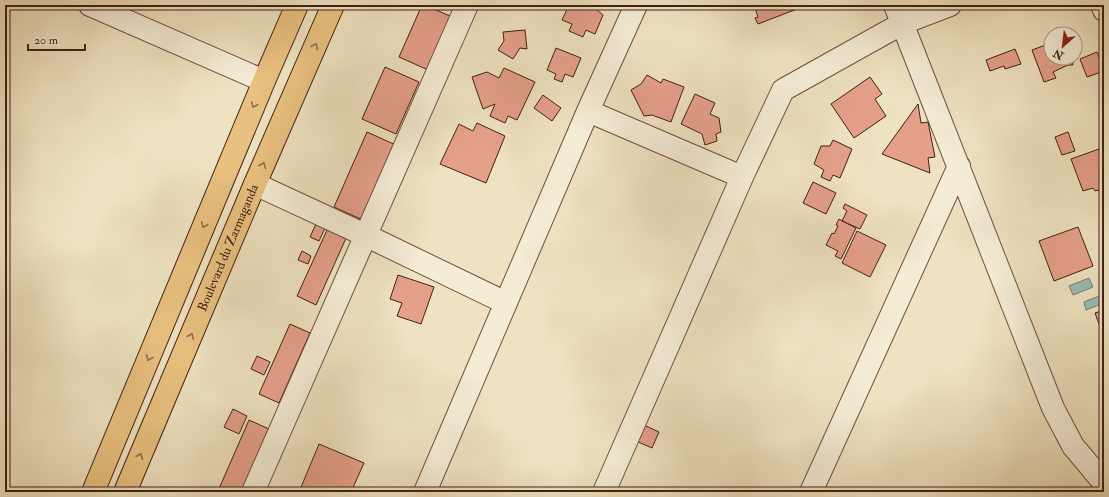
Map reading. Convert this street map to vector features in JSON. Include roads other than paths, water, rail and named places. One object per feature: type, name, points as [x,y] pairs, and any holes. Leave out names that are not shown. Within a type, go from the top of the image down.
[{"type":"main road","points":[[93,492],[297,5]]},
{"type":"main road","name":"Boulevard du Zarmaganda","points":[[125,492],[255,184],[333,5]]},
{"type":"street","points":[[90,5],[264,81]]},
{"type":"street","points":[[253,492],[467,5]]},
{"type":"street","points":[[425,492],[588,111],[636,5]]},
{"type":"street","points":[[604,492],[742,177],[783,90],[899,14],[950,5]]},
{"type":"street","points":[[1102,5],[1104,10]]},
{"type":"street","points":[[899,14],[1053,408],[1073,446],[1104,483]]},
{"type":"street","points":[[588,111],[742,177]]},
{"type":"street","points":[[811,492],[959,166]]},
{"type":"street","points":[[255,184],[506,304]]},
{"type":"water","points":[[1089,278],[1093,287],[1073,295],[1069,286]]},
{"type":"water","points":[[1104,294],[1104,303],[1086,310],[1084,302]]}]
